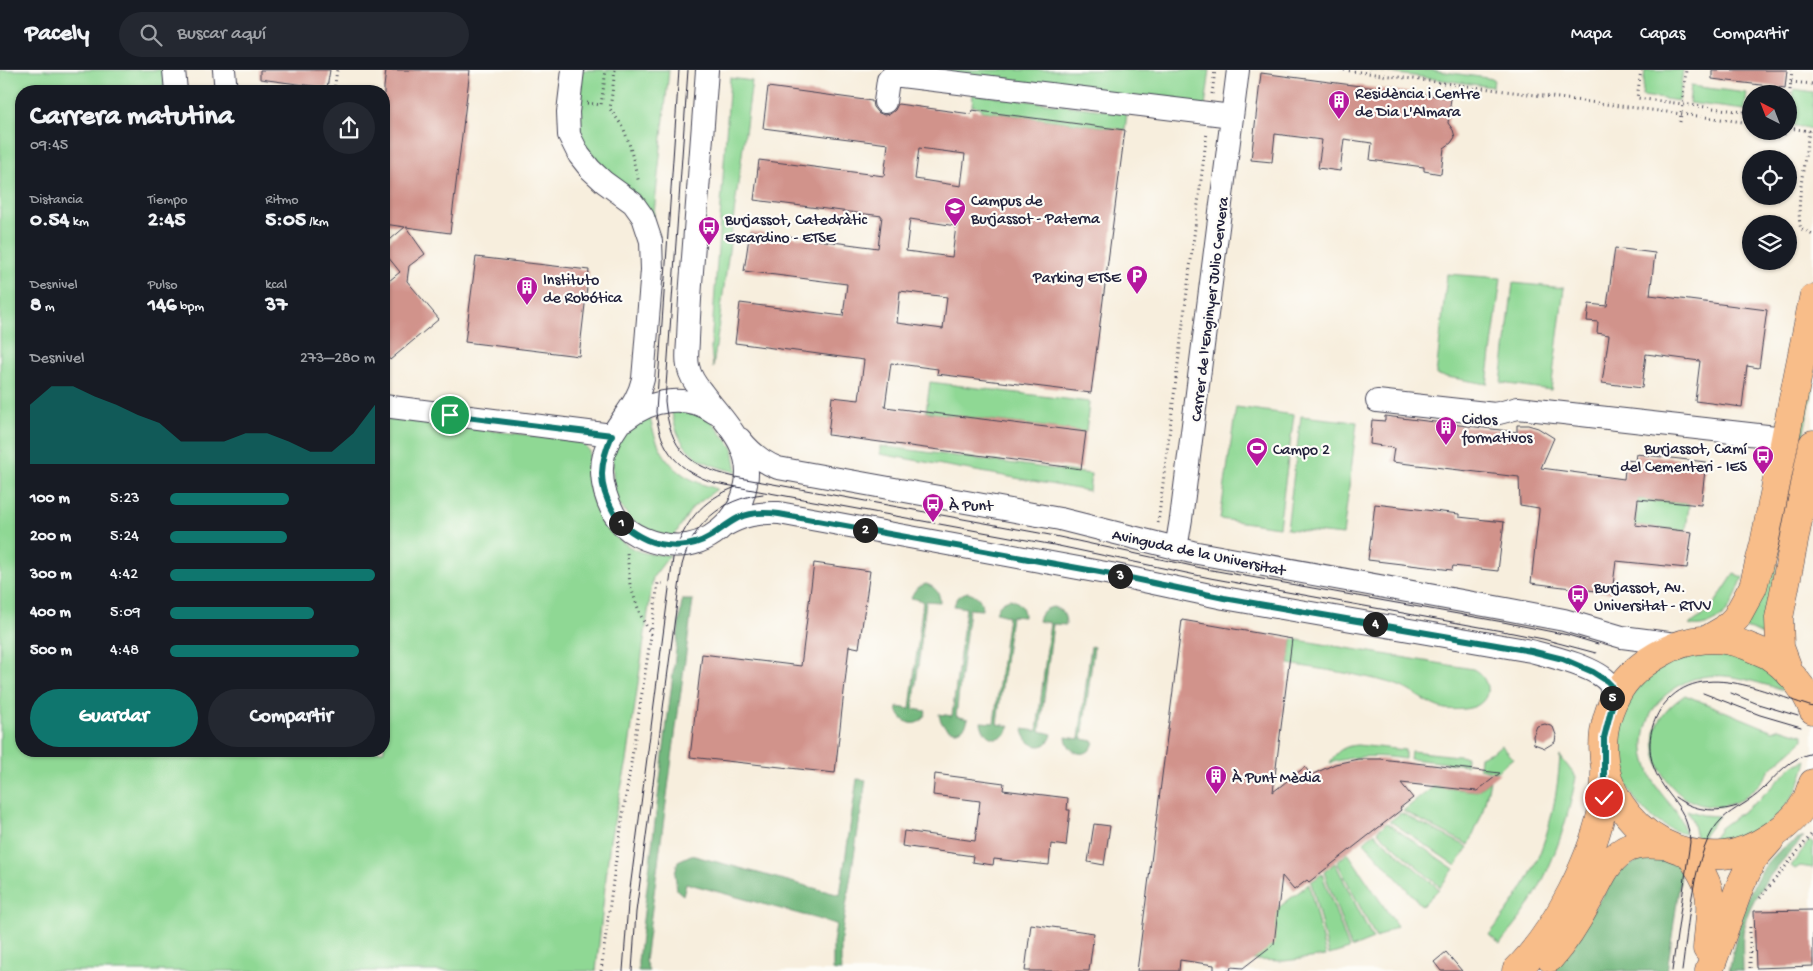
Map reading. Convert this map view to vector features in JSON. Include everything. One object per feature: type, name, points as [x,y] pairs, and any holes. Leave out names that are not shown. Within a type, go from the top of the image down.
[{"type":"main road","points":[[1708,639],[1725,629],[1736,618],[1754,587],[1813,299]]},
{"type":"main road","points":[[1790,674],[1780,648],[1779,618],[1813,444]]},
{"type":"main road","points":[[1516,971],[1546,937],[1589,853],[1598,827],[1604,798],[1604,738],[1613,702],[1621,687],[1634,673],[1654,657],[1676,644],[1708,639],[1741,644],[1768,655],[1790,674],[1803,689],[1813,710]]},
{"type":"main road","points":[[1605,764],[1611,788],[1622,808],[1640,829],[1676,849],[1704,876],[1710,900],[1705,971]]},
{"type":"main road","points":[[1709,971],[1740,886],[1754,859],[1799,823],[1805,801],[1813,783]]},
{"type":"main road","points":[[1539,971],[1563,943],[1609,864],[1620,853],[1633,846],[1645,843],[1702,855],[1725,855],[1747,850],[1799,823]]},
{"type":"street","points":[[174,70],[175,85]]},
{"type":"street","points":[[224,70],[225,85]]},
{"type":"street","points":[[573,70],[568,112],[569,135],[579,155],[590,169],[634,203],[643,217],[651,241],[652,270],[643,378],[639,393],[616,429],[603,456],[601,478],[606,500],[617,519],[634,534],[654,543],[677,546],[688,545],[707,538],[738,518],[765,512],[779,514],[1111,574],[1233,600],[1531,651],[1563,659],[1602,677],[1611,685],[1613,702]]},
{"type":"street","points":[[707,70],[688,321],[687,364],[690,375],[696,385],[728,425],[744,449],[747,463],[746,484],[736,512],[723,527]]},
{"type":"street","name":"Carrer de l'Enginyer Julio Cervera","points":[[1166,546],[1181,519],[1238,70]]},
{"type":"street","points":[[885,102],[888,80],[893,75],[1232,116]]},
{"type":"street","points":[[390,407],[616,429],[636,411],[656,403],[669,400],[688,401],[706,407],[728,425]]},
{"type":"street","points":[[1377,401],[1495,414],[1518,408],[1785,438]]},
{"type":"street","name":"Avinguda de la Universitat","points":[[728,425],[754,455],[778,468],[1060,519],[1166,546],[1564,620],[1622,637],[1676,644]]},
{"type":"street","points":[[1790,674],[1813,689]]},
{"type":"path","points":[[335,85],[336,70]]},
{"type":"path","points":[[579,102],[601,105],[606,70]]},
{"type":"path","points":[[615,70],[610,109],[623,127],[629,143],[640,190]]},
{"type":"path","points":[[1166,546],[1209,113],[1215,70]]},
{"type":"path","points":[[1344,70],[1742,122]]},
{"type":"path","points":[[1640,70],[1637,98],[1742,112]]},
{"type":"path","points":[[1680,122],[1686,70]]},
{"type":"path","points":[[1791,85],[1792,70]]},
{"type":"path","points":[[1791,82],[1813,84]]},
{"type":"path","points":[[1798,129],[1809,131],[1800,203],[1800,222],[1802,229],[1813,235]]},
{"type":"path","points":[[601,971],[658,583],[664,584]]},
{"type":"path","points":[[640,614],[651,635]]},
{"type":"path","points":[[1758,900],[1799,823]]},
{"type":"path","points":[[1750,919],[1750,971]]},
{"type":"green space","points":[[0,70],[163,70],[164,85],[15,85],[15,757],[390,757],[390,419],[580,441],[589,450],[588,475],[592,499],[607,527],[623,542],[636,550],[650,554],[670,555],[653,577],[627,761],[610,840],[596,971],[0,971]]},
{"type":"green space","points":[[582,70],[669,70],[653,223],[579,141],[575,116]]},
{"type":"green space","points":[[900,70],[1210,70],[1205,107]]},
{"type":"green space","points":[[1369,70],[1431,70],[1494,79],[1493,87]]},
{"type":"green space","points":[[1645,70],[1683,70],[1679,101],[1642,96]]},
{"type":"green space","points":[[730,78],[752,81],[713,368],[711,347]]},
{"type":"green space","points":[[1691,86],[1742,92],[1742,110],[1689,103]]},
{"type":"green space","points":[[1798,90],[1813,92],[1813,129],[1798,126]]},
{"type":"green space","points":[[973,94],[1127,113],[1125,130],[981,111],[981,107],[972,106]]},
{"type":"green space","points":[[1447,274],[1501,278],[1487,384],[1436,375]]},
{"type":"green space","points":[[1513,283],[1564,288],[1551,390],[1501,383]]},
{"type":"green space","points":[[1813,351],[1813,388],[1779,554],[1766,637],[1744,628]]},
{"type":"green space","points":[[930,382],[1089,402],[1086,432],[926,412]]},
{"type":"green space","points":[[671,407],[708,417],[733,448],[737,472],[710,464],[691,452],[678,434]]},
{"type":"green space","name":"Campo 2","points":[[1236,407],[1294,415],[1279,527],[1220,519]]},
{"type":"green space","points":[[649,412],[658,443],[676,469],[700,484],[717,489],[692,508],[674,536],[657,534],[631,520],[614,496],[612,451],[620,435]]},
{"type":"green space","points":[[1301,416],[1357,422],[1343,535],[1287,529]]},
{"type":"green space","points":[[880,446],[1091,474],[1089,491],[880,454]]},
{"type":"green space","points":[[1638,499],[1689,504],[1686,531],[1635,525]]},
{"type":"green space","points":[[1734,574],[1743,577],[1728,610],[1705,625],[1689,625],[1706,613],[1715,603]]},
{"type":"green space","points":[[926,584],[936,590],[940,602],[926,601],[913,709],[926,711],[920,721],[911,723],[906,722],[902,718],[897,707],[910,709],[923,601],[911,598],[916,589]]},
{"type":"green space","points":[[968,592],[979,598],[982,610],[969,609],[956,716],[968,719],[962,729],[953,731],[944,725],[939,714],[952,716],[966,608],[954,606],[959,597]]},
{"type":"green space","points":[[1010,599],[1021,605],[1024,617],[1011,616],[997,724],[1010,726],[1002,737],[993,738],[984,731],[981,722],[994,723],[1008,616],[996,613],[1001,604]]},
{"type":"green space","points":[[682,600],[693,600],[645,961],[649,971],[638,971],[638,961]]},
{"type":"green space","points":[[1053,607],[1063,613],[1066,625],[1053,624],[1040,731],[1052,734],[1046,744],[1037,746],[1028,740],[1023,729],[1037,731],[1050,623],[1038,621],[1043,612]]},
{"type":"green space","points":[[1292,639],[1473,669],[1485,681],[1487,686],[1486,696],[1483,701],[1474,707],[1453,710],[1445,709],[1433,705],[1394,684],[1355,675],[1289,664]]},
{"type":"green space","points":[[1091,646],[1094,647],[1082,739],[1094,741],[1089,751],[1080,753],[1075,752],[1071,748],[1066,737],[1079,739]]},
{"type":"green space","points":[[1712,651],[1751,658],[1768,670],[1787,691],[1730,676],[1702,677],[1688,681],[1674,689],[1655,706],[1646,729],[1645,755],[1654,783],[1676,812],[1685,834],[1663,825],[1645,812],[1632,794],[1623,775],[1618,753],[1619,732],[1625,710],[1636,690],[1652,672],[1670,662]]},
{"type":"green space","points":[[1685,695],[1773,731],[1779,728],[1803,735],[1803,740],[1776,764],[1755,788],[1740,800],[1722,806],[1708,806],[1694,802],[1682,796],[1663,775],[1657,762],[1654,743],[1655,731],[1661,718],[1672,705]]},
{"type":"green space","points":[[1357,745],[1405,750],[1405,759],[1367,756],[1330,763],[1341,750]]},
{"type":"green space","points":[[1501,745],[1513,758],[1496,772],[1479,768],[1480,757],[1494,751]]},
{"type":"green space","points":[[1411,751],[1467,757],[1466,765],[1410,759]]},
{"type":"green space","points":[[1560,756],[1576,777],[1558,844],[1537,892],[1525,912],[1500,944],[1489,935],[1521,891],[1544,843],[1553,809]]},
{"type":"green space","points":[[1807,760],[1798,787],[1791,799],[1774,819],[1751,834],[1737,839],[1710,843],[1720,828],[1757,801],[1794,765]]},
{"type":"green space","points":[[857,779],[866,780],[841,938],[841,971],[833,970],[833,943],[836,924],[686,883],[683,895],[677,890],[675,873],[678,861],[691,855],[840,895]]},
{"type":"green space","points":[[1490,781],[1482,814],[1469,845],[1403,811],[1433,787],[1477,791]]},
{"type":"green space","points":[[1687,810],[1703,815],[1719,816],[1700,840],[1697,840]]},
{"type":"green space","points":[[1401,813],[1468,847],[1456,866],[1390,821]]},
{"type":"green space","points":[[1387,823],[1454,869],[1440,887],[1377,831]]},
{"type":"green space","points":[[1374,833],[1439,889],[1422,906],[1364,842]]},
{"type":"green space","points":[[1804,837],[1758,893],[1751,906],[1743,933],[1743,971],[1729,971],[1743,912],[1759,875],[1771,859],[1786,846]]},
{"type":"green space","points":[[1809,841],[1813,842],[1813,868],[1800,866],[1795,869],[1791,866]]},
{"type":"green space","points":[[1348,853],[1397,926],[1376,938],[1337,862]]},
{"type":"green space","points":[[1658,857],[1675,862],[1682,867],[1667,971],[1551,971],[1619,872],[1639,860]]},
{"type":"green space","points":[[1335,863],[1373,939],[1351,948],[1324,872]]},
{"type":"green space","points":[[1322,874],[1349,949],[1329,955],[1311,882]]},
{"type":"green space","points":[[1309,884],[1326,956],[1284,961],[1253,960],[1278,908]]},
{"type":"building","points":[[260,70],[330,70],[328,85],[305,85],[260,79]]},
{"type":"building","points":[[386,70],[470,70],[450,233],[406,227],[425,254],[409,266],[407,281],[439,319],[390,360],[390,280],[400,272],[390,260],[390,240],[405,227],[390,225],[390,85],[384,85]]},
{"type":"building","points":[[1712,70],[1787,70],[1785,85],[1761,85],[1712,79]]},
{"type":"building","name":"Residència i Centre de Dia L'Almara","points":[[1261,73],[1451,98],[1448,123],[1455,137],[1444,148],[1441,174],[1424,171],[1424,167],[1370,160],[1372,143],[1344,139],[1340,171],[1318,168],[1322,140],[1275,134],[1272,162],[1251,160]]},
{"type":"building","points":[[768,87],[872,101],[873,107],[877,112],[884,115],[890,114],[898,104],[971,114],[972,110],[1125,130],[1091,393],[937,374],[938,369],[891,363],[885,407],[1086,432],[1081,469],[828,435],[832,397],[859,400],[864,360],[735,343],[740,303],[843,316],[847,284],[744,271],[750,231],[878,248],[882,216],[754,200],[759,160],[884,176],[888,144],[763,128]],"holes":[[[919,148],[965,154],[961,186],[915,179]],[[910,219],[956,226],[952,257],[906,251]],[[900,291],[947,297],[943,329],[897,323]]]},
{"type":"building","points":[[1615,248],[1655,253],[1650,295],[1767,310],[1759,368],[1747,366],[1742,407],[1695,401],[1700,361],[1646,354],[1642,388],[1602,383],[1609,335],[1597,333],[1598,322],[1587,321],[1589,304],[1607,306]]},
{"type":"building","name":"Instituto de Robótica","points":[[476,257],[589,270],[579,356],[465,342]]},
{"type":"building","points":[[1385,416],[1517,432],[1517,425],[1528,425],[1538,428],[1554,438],[1541,468],[1624,479],[1626,460],[1635,461],[1636,454],[1706,462],[1701,505],[1638,499],[1635,525],[1692,532],[1687,568],[1616,561],[1612,593],[1531,583],[1539,508],[1520,505],[1519,477],[1392,462],[1394,448],[1370,444],[1372,420],[1385,421]]},
{"type":"building","points":[[1375,504],[1459,514],[1459,517],[1504,522],[1498,571],[1453,566],[1452,570],[1368,560]]},
{"type":"building","points":[[814,563],[870,571],[859,648],[849,646],[835,773],[690,757],[702,654],[801,666]]},
{"type":"building","name":"À Punt Mèdia","points":[[1182,620],[1292,639],[1273,792],[1305,767],[1311,775],[1335,764],[1358,759],[1381,759],[1500,773],[1477,791],[1401,783],[1413,798],[1400,808],[1401,810],[1309,882],[1307,880],[1294,890],[1282,876],[1274,944],[1243,968],[1231,967],[1230,971],[1214,971],[1214,965],[1180,960],[1179,971],[1137,971]]},
{"type":"building","points":[[1545,724],[1553,727],[1556,735],[1555,742],[1545,748],[1534,744],[1533,736],[1537,726]]},
{"type":"building","points":[[935,774],[1004,783],[1003,790],[1068,798],[1067,810],[1070,810],[1066,846],[1051,844],[1049,865],[994,859],[993,865],[972,862],[973,856],[902,846],[904,831],[975,841],[980,801],[933,795]]},
{"type":"building","points":[[1094,824],[1110,826],[1104,865],[1088,862]]},
{"type":"building","points":[[1813,910],[1813,966],[1756,968],[1754,911]]},
{"type":"building","points":[[1031,924],[1094,933],[1089,971],[1025,971]]},
{"type":"building","points":[[1446,952],[1462,971],[1441,971],[1434,962]]},
{"type":"tram line","points":[[679,70],[656,412],[658,426],[667,448],[674,458],[691,472],[715,483],[1054,545],[1210,578],[1513,633],[1596,653]]},
{"type":"tram line","points":[[688,70],[665,401],[671,432],[677,444],[684,454],[705,468],[735,477],[1050,535],[1206,569],[1503,622],[1568,635],[1598,644]]},
{"type":"tram line","points":[[623,971],[628,904],[673,558],[677,545],[696,514],[713,499],[736,487]]},
{"type":"tram line","points":[[632,971],[636,912],[682,565],[693,537],[710,516],[734,501],[763,494]]},
{"type":"tram line","points":[[1672,971],[1690,842],[1688,829],[1681,810],[1664,787],[1652,761],[1650,739],[1656,717],[1675,694],[1693,684],[1712,681],[1753,687],[1813,707]]},
{"type":"tram line","points":[[1703,693],[1760,715],[1801,727]]},
{"type":"tram line","points":[[1731,693],[1758,704],[1798,716]]},
{"type":"tram line","points":[[1682,971],[1693,890],[1704,849],[1712,832],[1722,819],[1757,794],[1785,767],[1797,759],[1813,753]]},
{"type":"tram line","points":[[1675,797],[1697,808],[1721,810],[1737,806]]},
{"type":"place","name":"Residència i Centre de Dia L'Almara","points":[[1339,120]]},
{"type":"place","name":"Campus de Burjassot - Paterna","points":[[955,227]]},
{"type":"place","name":"Burjassot, Catedràtic Escardino - ETSE","points":[[709,246]]},
{"type":"place","name":"Parking ETSE","points":[[1137,295]]},
{"type":"place","name":"Instituto de Robótica","points":[[527,306]]},
{"type":"place","name":"Ciclos formativos","points":[[1446,446]]},
{"type":"place","name":"Campo 2","points":[[1257,467]]},
{"type":"place","name":"Burjassot, Camí del Cementeri - IES","points":[[1763,475]]},
{"type":"place","name":"À Punt","points":[[933,523]]},
{"type":"place","name":"Burjassot, Av. Universitat - RTVV","points":[[1578,614]]},
{"type":"place","name":"À Punt Mèdia","points":[[1216,795]]},
{"type":"route","points":[[450,415],[612,435],[603,456],[601,478],[606,500],[617,519],[634,534],[654,543],[677,546],[688,545],[707,538],[738,518],[765,512],[1111,574],[1224,598],[1531,651],[1563,659],[1593,672],[1611,685],[1613,702],[1604,738],[1604,798]]}]
